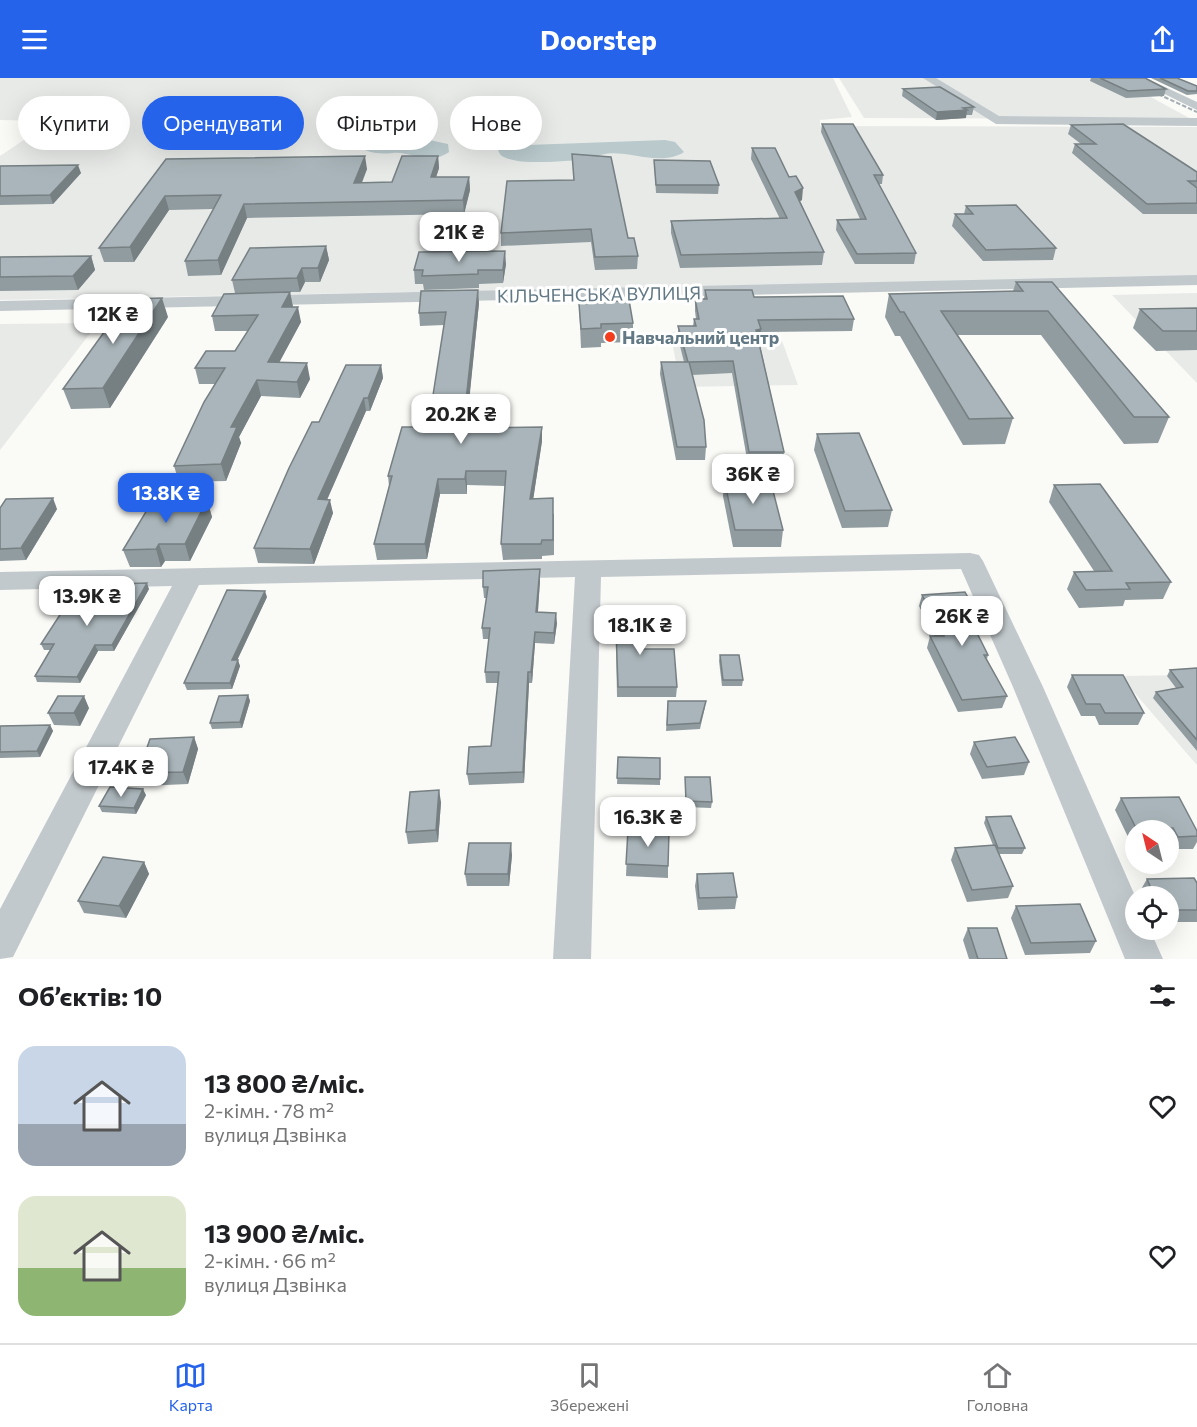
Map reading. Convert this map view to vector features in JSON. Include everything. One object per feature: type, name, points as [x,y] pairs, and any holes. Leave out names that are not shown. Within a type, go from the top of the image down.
[{"type":"street","points":[[928,78],[996,120],[1197,122]]},
{"type":"street","points":[[1137,78],[1197,106]]},
{"type":"street","name":"КІЛЬЧЕНСЬКА ВУЛИЦЯ","points":[[0,306],[1197,280]]},
{"type":"street","points":[[0,581],[189,579],[588,568],[970,561],[1028,687],[1144,959]]},
{"type":"street","points":[[572,959],[588,568]]},
{"type":"street","points":[[0,945],[189,579]]},
{"type":"shaded area","points":[[0,78],[833,78],[852,117],[820,120],[820,126],[1197,127],[1197,277],[0,300],[0,156],[18,144],[18,150],[130,150],[130,96],[18,96],[18,120],[0,120]]},
{"type":"shaded area","points":[[839,78],[1116,78],[1191,119],[864,118]]},
{"type":"shaded area","points":[[665,140],[675,142],[684,152],[673,157],[661,158],[613,153],[593,159],[546,162],[520,161],[501,155],[498,150],[542,150],[542,144]]},
{"type":"shaded area","points":[[438,142],[448,144],[449,152],[434,158],[400,153],[376,153],[365,150],[438,150]]},
{"type":"shaded area","points":[[1197,293],[1197,383],[1112,295]]},
{"type":"shaded area","points":[[98,323],[0,450],[0,324]]},
{"type":"shaded area","points":[[778,330],[798,385],[681,387],[670,332]]},
{"type":"shaded area","points":[[1197,675],[1197,765],[1120,676]]},
{"type":"building","points":[[1100,78],[1145,78],[1166,89],[1128,91]]},
{"type":"building","points":[[1160,78],[1177,78],[1197,86],[1197,91],[1188,91]]},
{"type":"building","points":[[940,87],[974,107],[963,108],[967,110],[937,112],[903,89]]},
{"type":"building","points":[[822,124],[853,124],[883,175],[874,175],[916,253],[857,254],[837,220],[866,219]]},
{"type":"building","points":[[1123,124],[1197,172],[1197,181],[1188,181],[1197,188],[1197,203],[1147,204],[1075,144],[1096,144],[1071,125]]},
{"type":"building","points":[[752,148],[775,148],[789,177],[796,176],[803,188],[795,192],[824,252],[681,255],[671,221],[787,218]]},
{"type":"building","points":[[572,154],[611,157],[628,238],[634,238],[638,256],[595,257],[591,229],[501,233],[507,181],[574,180]]},
{"type":"building","points":[[365,156],[354,183],[392,182],[402,156],[438,156],[431,177],[469,177],[463,200],[244,204],[218,260],[185,261],[221,195],[165,196],[130,247],[99,248],[166,159]]},
{"type":"building","points":[[654,160],[710,161],[719,185],[656,185]]},
{"type":"building","points":[[78,165],[50,195],[0,196],[0,166]]},
{"type":"building","points":[[1016,205],[1056,248],[986,250],[955,214],[973,214],[966,206]]},
{"type":"building","points":[[326,246],[318,268],[302,268],[297,278],[232,280],[250,248]]},
{"type":"building","points":[[505,251],[503,270],[478,270],[478,274],[422,276],[423,270],[414,270],[419,252]]},
{"type":"building","points":[[91,256],[73,276],[0,277],[0,257]]},
{"type":"building","points":[[1016,282],[1052,282],[1169,417],[1134,417],[1048,311],[941,311],[1013,418],[969,419],[904,312],[900,312],[889,294],[1023,291]]},
{"type":"building","points":[[478,290],[463,428],[542,427],[530,499],[553,498],[553,540],[542,540],[541,544],[501,544],[506,471],[466,471],[465,479],[438,479],[425,544],[374,544],[392,476],[388,476],[402,427],[428,427],[446,312],[419,313],[421,291]]},
{"type":"building","points":[[705,290],[752,290],[754,297],[843,296],[854,319],[758,320],[761,329],[756,330],[784,452],[749,452],[733,361],[689,362],[704,420],[706,447],[677,447],[661,362],[688,362],[678,326],[696,326],[694,319],[699,319],[695,299],[707,299]]},
{"type":"building","points":[[290,292],[282,307],[298,307],[268,362],[307,363],[297,382],[257,380],[231,427],[237,427],[221,464],[174,466],[204,402],[225,368],[195,368],[206,351],[235,351],[258,315],[212,316],[224,294]]},
{"type":"building","points":[[162,298],[103,388],[63,389],[128,299]]},
{"type":"building","points":[[629,300],[633,323],[601,324],[601,328],[581,329],[579,304]]},
{"type":"building","points":[[1197,308],[1197,331],[1163,331],[1140,309]]},
{"type":"building","points":[[346,365],[381,365],[368,398],[364,398],[318,499],[330,500],[310,549],[254,548],[312,422],[319,422]]},
{"type":"building","points":[[859,433],[892,510],[845,511],[817,434]]},
{"type":"building","points":[[724,479],[770,479],[783,530],[735,530]]},
{"type":"building","points":[[1100,484],[1171,582],[1126,583],[1130,589],[1086,590],[1074,572],[1112,571],[1054,485]]},
{"type":"building","points":[[53,498],[21,548],[0,549],[0,508],[6,499]]},
{"type":"building","points":[[153,500],[207,500],[185,544],[159,544],[156,549],[123,550]]},
{"type":"building","points":[[540,569],[536,612],[556,613],[554,633],[535,632],[531,672],[528,672],[523,772],[467,774],[469,747],[491,746],[499,672],[485,672],[490,628],[482,628],[488,587],[483,587],[483,571]]},
{"type":"building","points":[[147,583],[112,645],[95,645],[77,677],[35,676],[54,644],[41,644],[78,587],[113,588],[115,584]]},
{"type":"building","points":[[227,590],[265,591],[232,660],[238,660],[230,683],[184,683]]},
{"type":"building","points":[[965,592],[976,612],[967,613],[988,655],[984,655],[1007,696],[962,700],[930,636],[944,636],[922,595]]},
{"type":"building","points":[[607,612],[638,613],[637,649],[674,649],[677,687],[618,687],[616,630],[606,630]]},
{"type":"building","points":[[720,655],[739,655],[743,680],[723,680]]},
{"type":"building","points":[[1197,668],[1197,740],[1156,692],[1183,687],[1170,670]]},
{"type":"building","points":[[1072,675],[1123,675],[1144,713],[1105,713],[1100,704],[1086,704]]},
{"type":"building","points":[[248,695],[240,722],[210,723],[219,696]]},
{"type":"building","points":[[58,696],[84,696],[74,713],[48,713]]},
{"type":"building","points":[[668,701],[706,701],[700,723],[667,725]]},
{"type":"building","points":[[50,725],[37,751],[0,752],[0,726]]},
{"type":"building","points":[[194,737],[183,772],[138,773],[150,739]]},
{"type":"building","points":[[1015,737],[1029,762],[987,767],[974,742]]},
{"type":"building","points":[[618,757],[660,758],[660,779],[617,778]]},
{"type":"building","points":[[685,777],[710,777],[712,802],[686,801]]},
{"type":"building","points":[[110,787],[143,789],[134,808],[99,806]]},
{"type":"building","points":[[439,790],[436,830],[406,832],[410,792]]},
{"type":"building","points":[[1179,797],[1197,831],[1197,836],[1179,837],[1179,820],[1132,820],[1121,798]]},
{"type":"building","points":[[1011,816],[1025,848],[998,848],[986,817]]},
{"type":"building","points":[[628,830],[669,832],[668,866],[626,864]]},
{"type":"building","points":[[469,843],[511,843],[508,874],[465,874]]},
{"type":"building","points":[[995,845],[1013,886],[972,890],[955,848]]},
{"type":"building","points":[[103,857],[144,862],[119,906],[78,901]]},
{"type":"building","points":[[733,873],[737,897],[699,898],[697,874]]},
{"type":"building","points":[[1194,878],[1197,883],[1197,910],[1179,910],[1179,886],[1150,886],[1147,879]]},
{"type":"building","points":[[1080,904],[1096,941],[1031,943],[1016,906]]},
{"type":"building","points":[[968,928],[997,928],[1007,959],[978,959]]},
{"type":"railway","points":[[1123,78],[1197,112]]},
{"type":"place","name":"Навчальний центр","points":[[610,337]]}]
